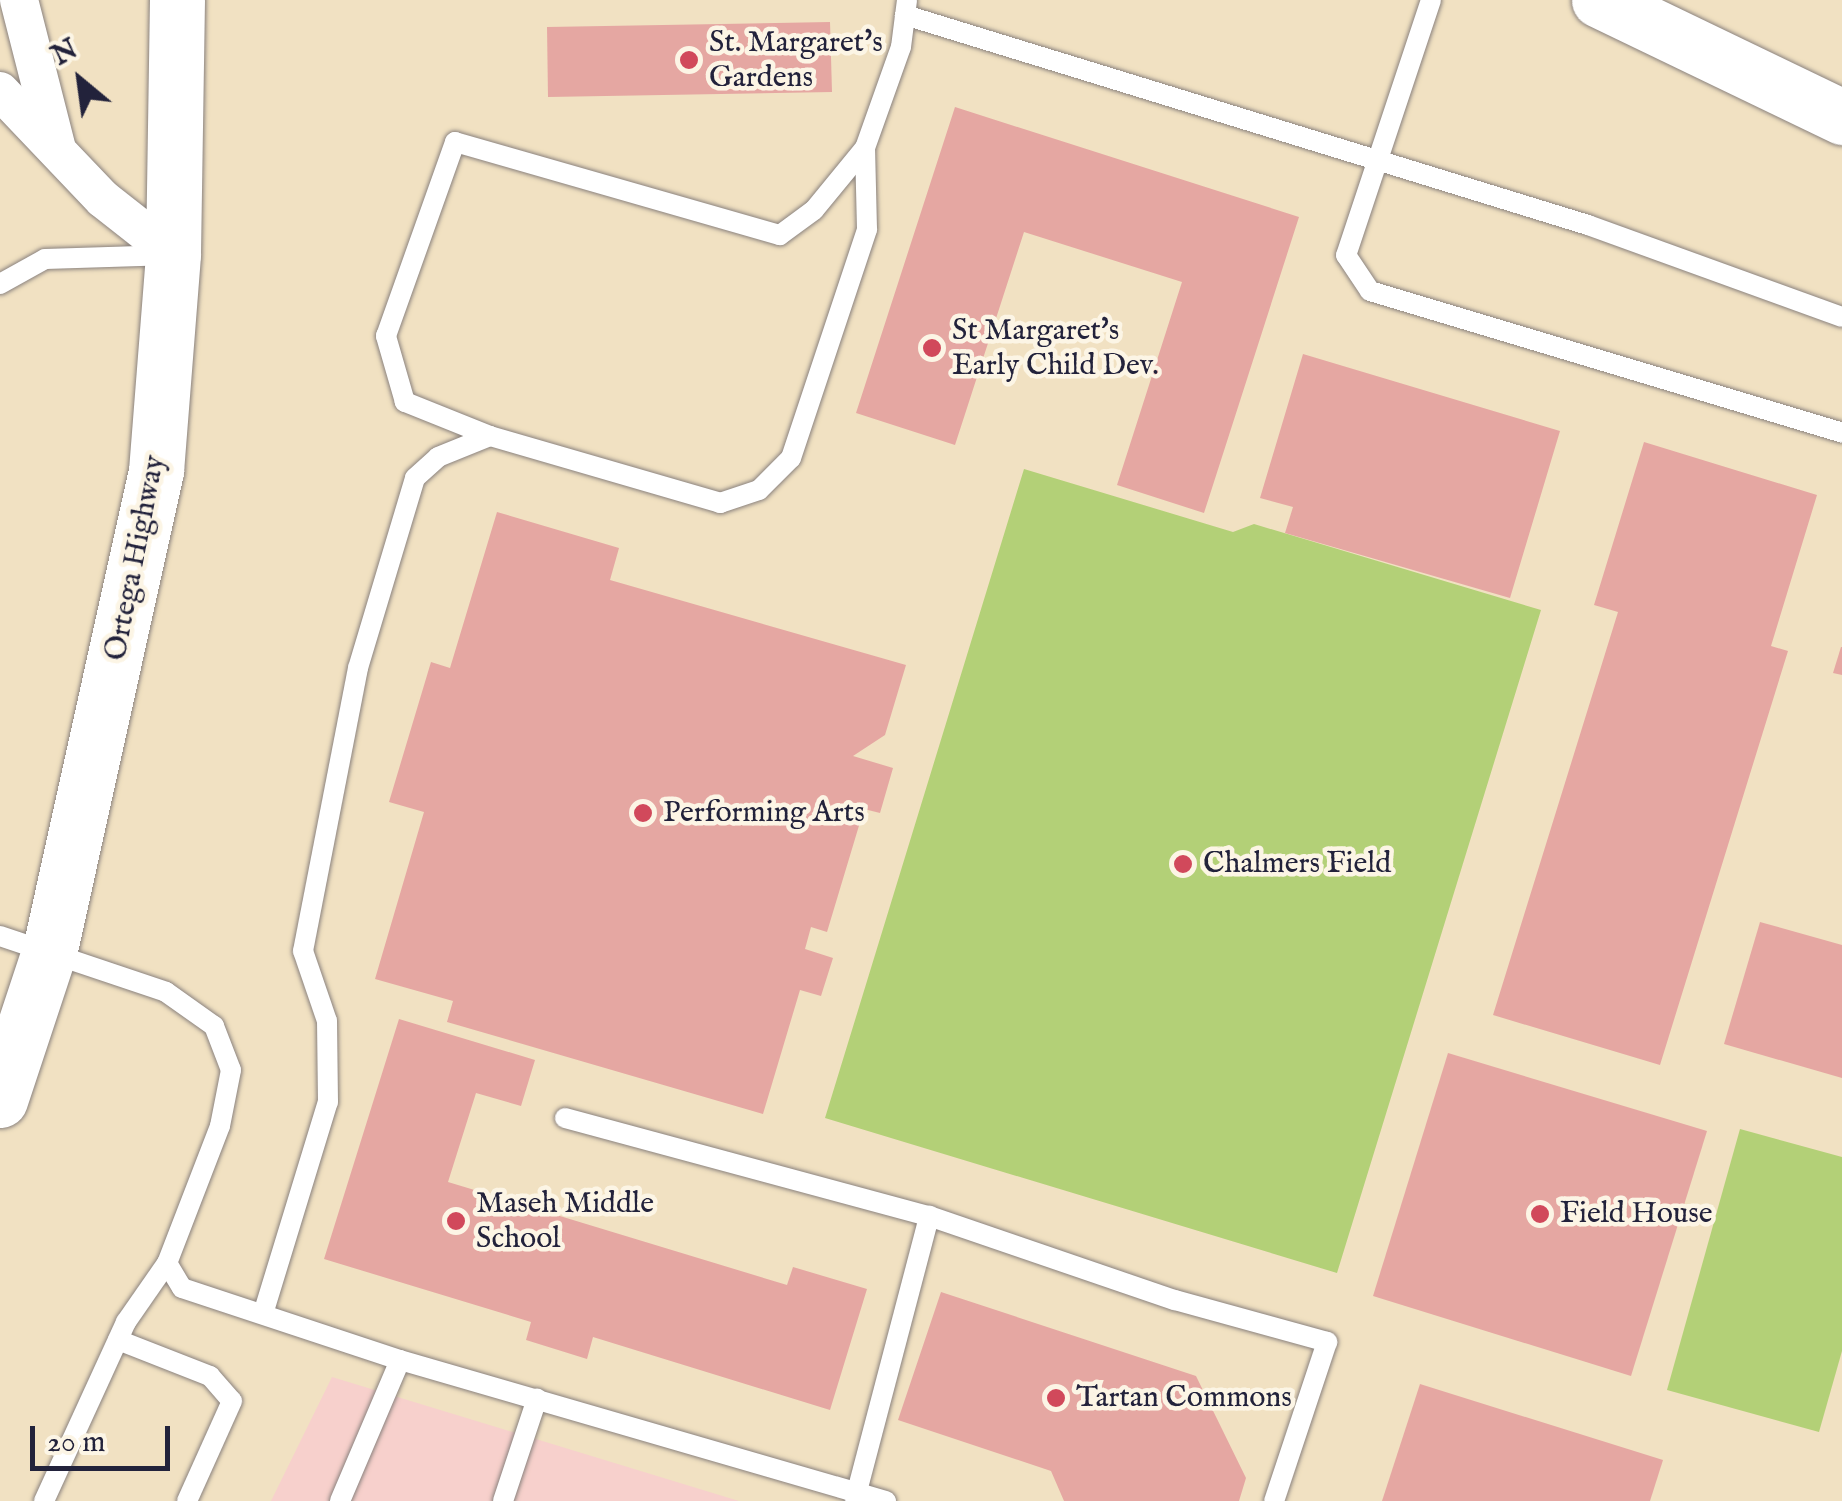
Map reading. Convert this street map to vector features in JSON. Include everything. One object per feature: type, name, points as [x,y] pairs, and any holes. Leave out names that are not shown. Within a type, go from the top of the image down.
[{"type":"main road","name":"Ortega Highway","points":[[0,1100],[25,942],[156,471],[173,254],[176,0]]},
{"type":"main road","points":[[1599,0],[1842,117]]},
{"type":"street","points":[[19,0],[58,151]]},
{"type":"street","points":[[0,91],[58,151],[173,254]]},
{"type":"lane","points":[[1431,0],[1382,160],[1346,255],[1370,291],[1842,434]]},
{"type":"lane","points":[[865,148],[867,229],[792,458],[759,490],[720,502],[490,436],[405,402],[386,336],[455,142],[780,235],[814,210],[865,148],[901,48],[906,7],[1382,160],[1842,316]]},
{"type":"lane","points":[[0,284],[45,259],[173,254]]},
{"type":"lane","points":[[263,1314],[328,1102],[332,1051],[303,951],[358,668],[416,478],[438,457],[490,436]]},
{"type":"lane","points":[[25,942],[166,992],[214,1026],[231,1070],[220,1126],[168,1262],[118,1340],[44,1501]]},
{"type":"lane","points":[[565,1118],[929,1216],[1176,1300],[1326,1342],[1274,1501]]},
{"type":"lane","points":[[856,1496],[929,1216]]},
{"type":"lane","points":[[168,1262],[182,1288],[400,1360],[856,1496],[886,1501]]},
{"type":"lane","points":[[118,1340],[210,1376],[232,1401],[187,1501]]},
{"type":"lane","points":[[340,1501],[400,1360]]},
{"type":"lane","points":[[503,1501],[538,1399]]},
{"type":"shaded area","points":[[332,1377],[739,1501],[271,1501]]},
{"type":"green space","name":"Chalmers Field","points":[[1024,469],[1233,532],[1254,524],[1541,610],[1337,1273],[825,1118]]},
{"type":"green space","points":[[1740,1129],[1842,1157],[1842,1351],[1819,1432],[1667,1390]]},
{"type":"building","name":"St. Margaret's Gardens","points":[[830,22],[832,92],[548,97],[547,27]]},
{"type":"building","name":"St Margaret's Early Child Dev.","points":[[955,107],[1299,217],[1204,513],[1117,485],[1182,282],[1024,232],[955,445],[856,413]]},
{"type":"building","points":[[1303,354],[1560,431],[1510,598],[1285,533],[1293,507],[1260,498]]},
{"type":"building","points":[[1644,442],[1817,495],[1771,646],[1788,651],[1660,1065],[1493,1015],[1618,612],[1594,605]]},
{"type":"building","name":"Performing Arts","points":[[497,512],[619,548],[610,580],[906,665],[885,735],[853,756],[893,768],[880,813],[864,809],[827,932],[811,927],[805,949],[833,958],[821,996],[800,990],[763,1114],[447,1022],[453,1001],[375,979],[424,812],[389,802],[431,662],[450,668]]},
{"type":"building","points":[[1842,647],[1842,675],[1833,673]]},
{"type":"building","points":[[1760,922],[1842,945],[1842,1078],[1724,1044]]},
{"type":"building","name":"Maseh Middle School","points":[[399,1019],[535,1060],[521,1106],[476,1093],[448,1182],[787,1285],[793,1267],[867,1289],[830,1410],[593,1337],[587,1359],[526,1340],[531,1322],[324,1259]]},
{"type":"building","name":"Field House","points":[[1448,1053],[1707,1131],[1631,1376],[1373,1296]]},
{"type":"building","name":"Tartan Commons","points":[[941,1292],[1196,1376],[1246,1478],[1239,1501],[1064,1501],[1051,1471],[898,1420]]},
{"type":"building","points":[[1420,1384],[1663,1460],[1650,1501],[1382,1501]]},
{"type":"place","name":"St. Margaret's Gardens","points":[[689,60]]},
{"type":"place","name":"St Margaret's Early Child Dev.","points":[[932,348]]},
{"type":"place","name":"Performing Arts","points":[[643,813]]},
{"type":"place","name":"Chalmers Field","points":[[1183,864]]},
{"type":"place","name":"Field House","points":[[1540,1214]]},
{"type":"place","name":"Maseh Middle School","points":[[456,1221]]},
{"type":"place","name":"Tartan Commons","points":[[1056,1398]]}]
